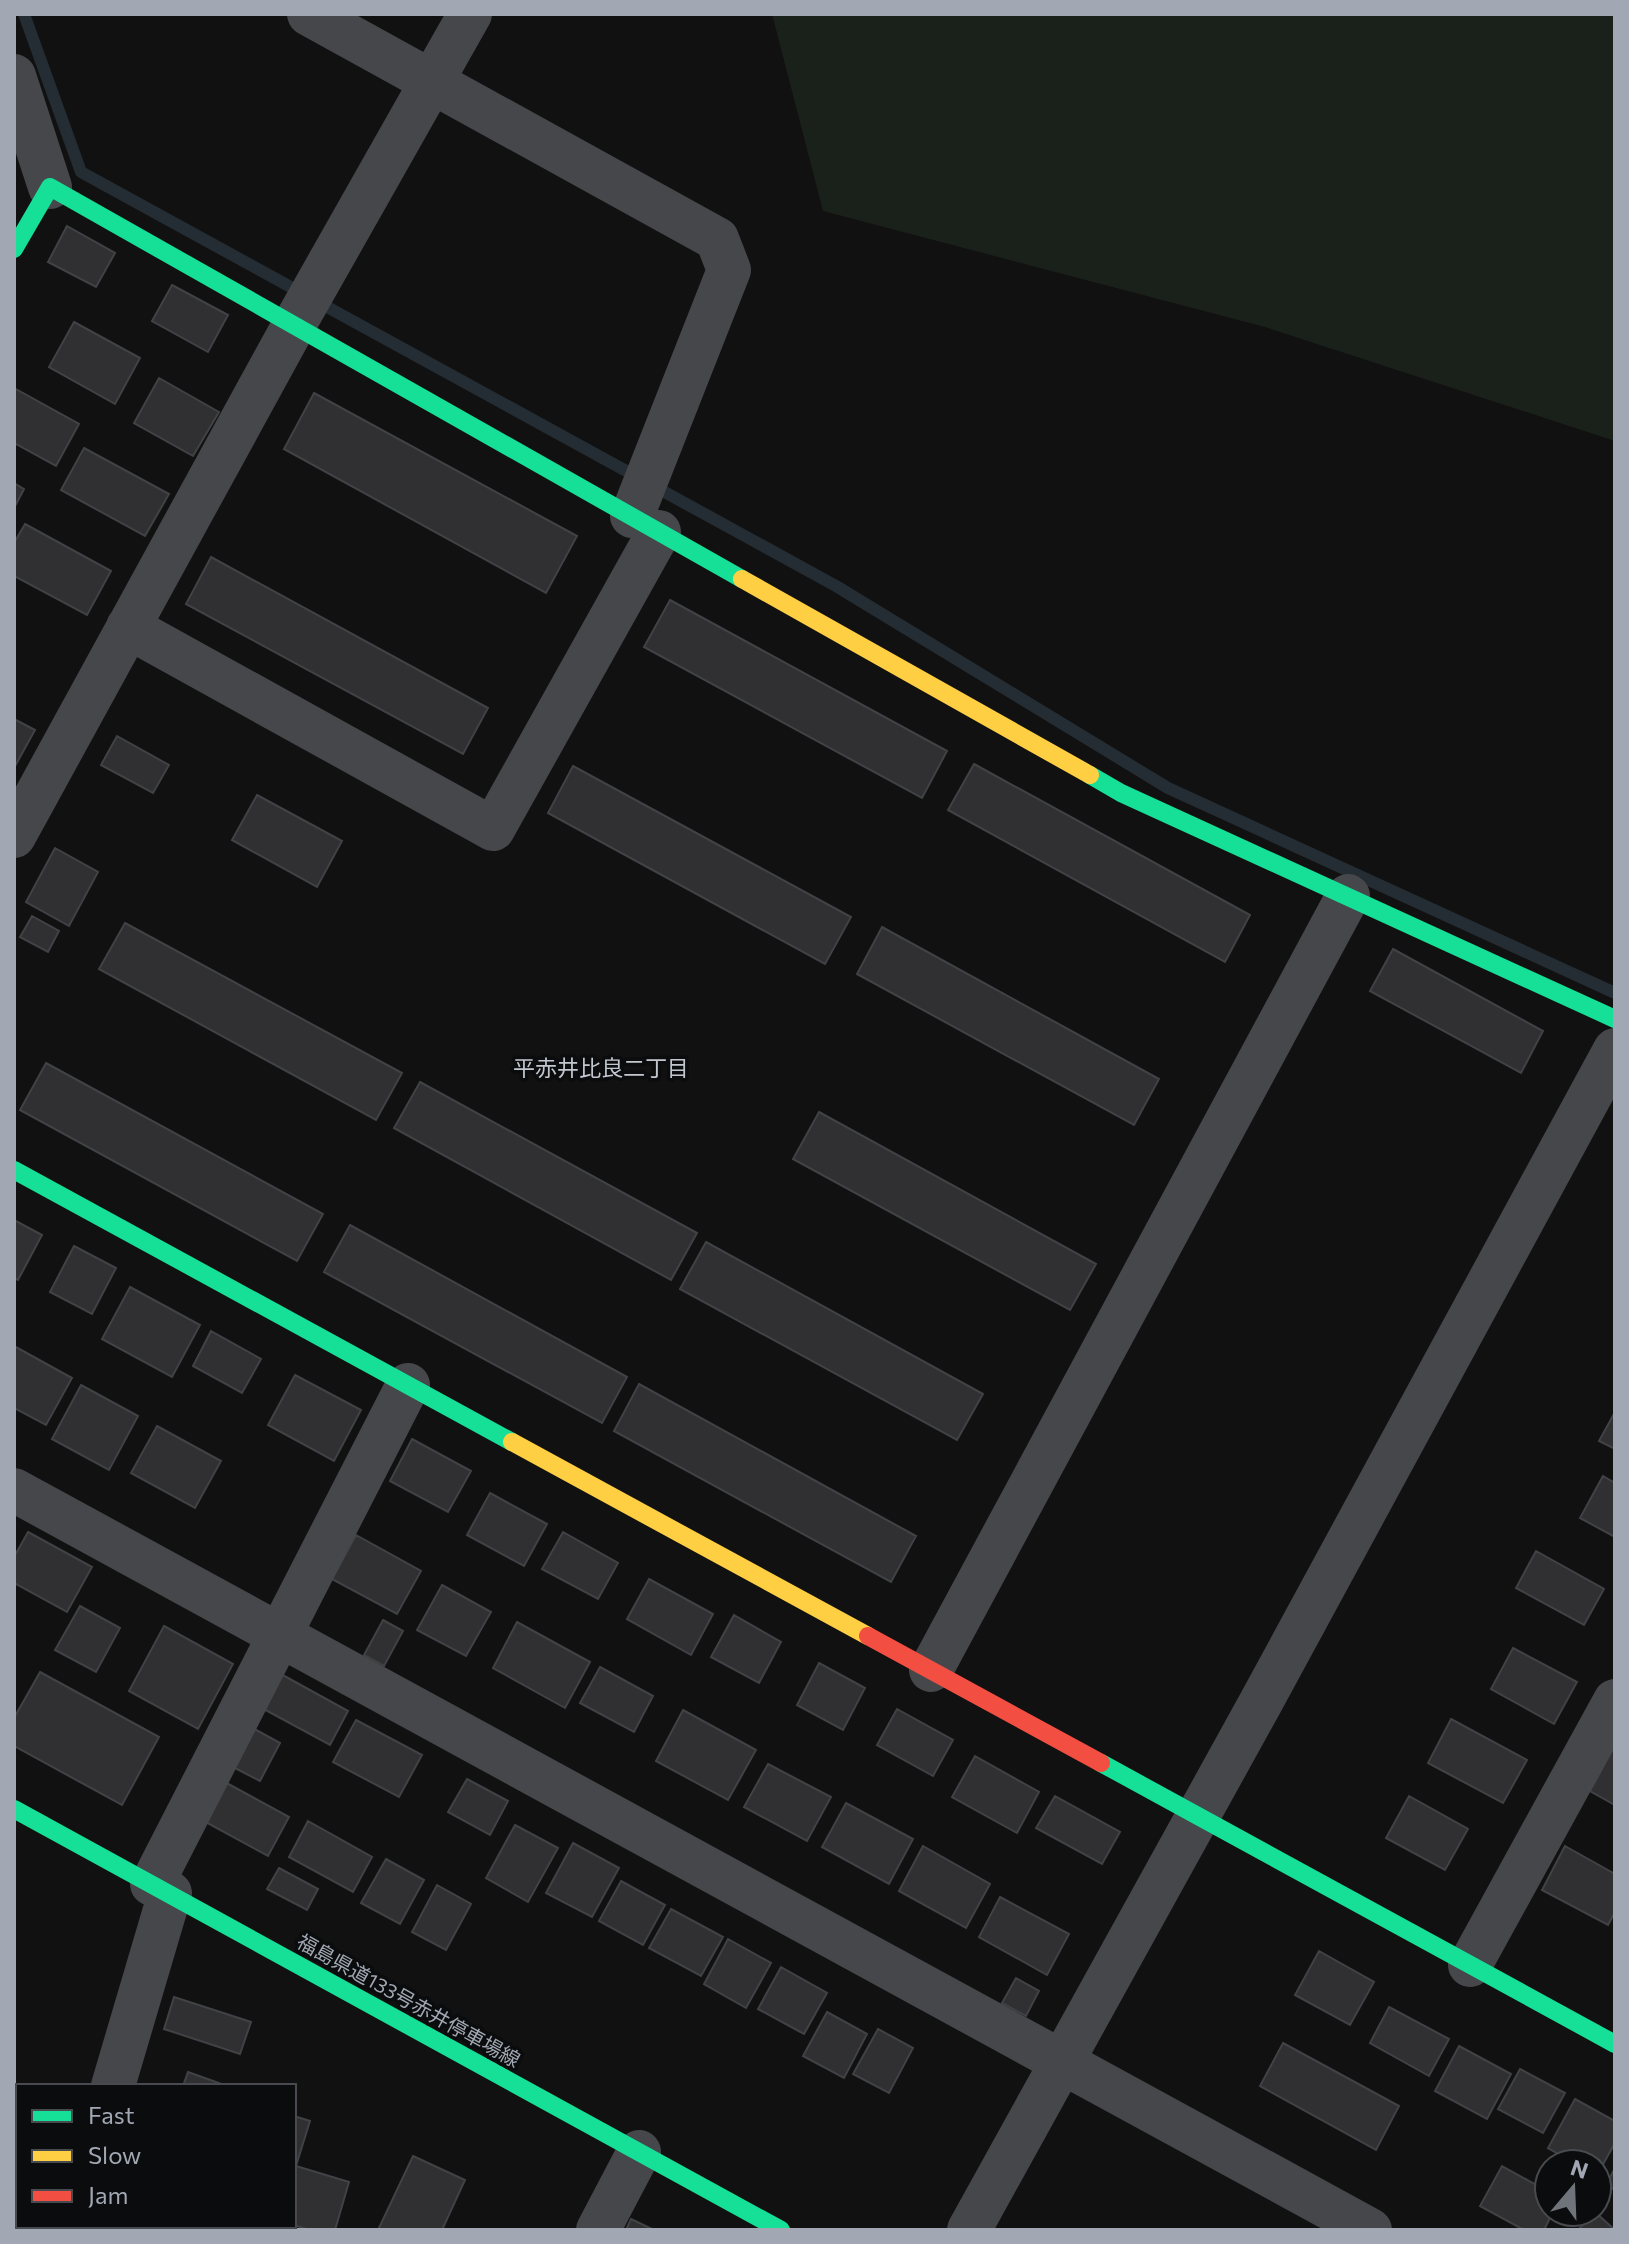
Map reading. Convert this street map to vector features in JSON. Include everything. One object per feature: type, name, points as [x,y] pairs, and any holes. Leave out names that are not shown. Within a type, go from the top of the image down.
[{"type":"street","points":[[128,627],[493,829],[646,502],[729,270],[717,239],[309,14]]},
{"type":"street","points":[[14,836],[305,306],[470,14]]},
{"type":"street","points":[[14,76],[50,187],[305,306],[646,502],[1121,793],[1615,1019]]},
{"type":"street","points":[[14,249],[50,187]]},
{"type":"street","points":[[931,1670],[1348,896]]},
{"type":"street","points":[[969,2230],[1615,1050]]},
{"type":"street","points":[[14,1170],[1615,2044]]},
{"type":"street","points":[[113,2084],[161,1888],[280,1634],[408,1385]]},
{"type":"street","points":[[14,1490],[1370,2230]]},
{"type":"street","points":[[1470,1965],[1615,1701]]},
{"type":"street","name":"福島県道133号赤井停車場線","points":[[14,1809],[781,2230]]},
{"type":"street","points":[[598,2230],[639,2152]]},
{"type":"shaded area","points":[[772,14],[1615,14],[1615,441],[1265,327],[823,211]]},
{"type":"building","points":[[67,226],[115,253],[96,287],[48,262]]},
{"type":"building","points":[[172,285],[228,315],[208,352],[152,321]]},
{"type":"building","points":[[74,322],[140,358],[115,404],[49,367]]},
{"type":"building","points":[[159,378],[219,412],[193,456],[134,423]]},
{"type":"building","points":[[14,388],[79,424],[56,466],[14,443]]},
{"type":"building","points":[[314,393],[577,536],[546,593],[284,449]]},
{"type":"building","points":[[84,448],[169,494],[145,536],[61,490]]},
{"type":"building","points":[[14,483],[24,489],[14,508]]},
{"type":"building","points":[[25,524],[111,571],[87,615],[14,576],[14,543]]},
{"type":"building","points":[[211,557],[488,708],[463,754],[186,604]]},
{"type":"building","points":[[670,600],[947,751],[922,798],[644,647]]},
{"type":"building","points":[[14,719],[35,730],[14,768]]},
{"type":"building","points":[[117,736],[169,765],[153,793],[101,765]]},
{"type":"building","points":[[974,764],[1250,915],[1225,962],[948,810]]},
{"type":"building","points":[[573,766],[851,917],[825,964],[548,813]]},
{"type":"building","points":[[257,795],[342,841],[317,887],[232,840]]},
{"type":"building","points":[[55,848],[98,872],[69,926],[26,902]]},
{"type":"building","points":[[32,916],[59,931],[48,952],[20,937]]},
{"type":"building","points":[[125,923],[402,1073],[376,1120],[99,969]]},
{"type":"building","points":[[882,927],[1159,1079],[1134,1125],[857,974]]},
{"type":"building","points":[[1393,949],[1543,1031],[1521,1073],[1370,991]]},
{"type":"building","points":[[46,1063],[323,1214],[297,1261],[20,1110]]},
{"type":"building","points":[[420,1082],[697,1233],[671,1280],[394,1128]]},
{"type":"building","points":[[819,1112],[1096,1264],[1070,1310],[793,1159]]},
{"type":"building","points":[[14,1220],[42,1235],[18,1280],[14,1278]]},
{"type":"building","points":[[350,1225],[627,1377],[602,1423],[324,1272]]},
{"type":"building","points":[[706,1242],[983,1394],[957,1440],[680,1289]]},
{"type":"building","points":[[74,1246],[116,1268],[92,1314],[50,1292]]},
{"type":"building","points":[[130,1287],[200,1325],[172,1377],[102,1339]]},
{"type":"building","points":[[211,1331],[261,1359],[242,1393],[193,1366]]},
{"type":"building","points":[[14,1346],[72,1378],[46,1425],[14,1408]]},
{"type":"building","points":[[295,1375],[361,1410],[334,1461],[268,1425]]},
{"type":"building","points":[[639,1384],[916,1536],[891,1582],[614,1431]]},
{"type":"building","points":[[81,1385],[138,1416],[109,1470],[52,1439]]},
{"type":"building","points":[[1615,1412],[1615,1449],[1599,1441]]},
{"type":"building","points":[[157,1426],[221,1461],[195,1508],[131,1473]]},
{"type":"building","points":[[412,1439],[471,1471],[448,1512],[390,1481]]},
{"type":"building","points":[[1603,1476],[1615,1483],[1615,1537],[1580,1518]]},
{"type":"building","points":[[490,1493],[547,1524],[524,1566],[467,1535]]},
{"type":"building","points":[[28,1532],[92,1567],[67,1612],[14,1583],[14,1557]]},
{"type":"building","points":[[563,1532],[618,1563],[598,1599],[542,1569]]},
{"type":"building","points":[[356,1535],[421,1571],[397,1614],[332,1579]]},
{"type":"building","points":[[1536,1551],[1604,1589],[1584,1625],[1516,1588]]},
{"type":"building","points":[[649,1579],[713,1614],[691,1655],[627,1619]]},
{"type":"building","points":[[442,1585],[491,1612],[466,1656],[417,1630]]},
{"type":"building","points":[[80,1606],[120,1628],[96,1672],[55,1650]]},
{"type":"building","points":[[734,1615],[781,1642],[759,1683],[711,1657]]},
{"type":"building","points":[[383,1620],[403,1631],[384,1666],[364,1655]]},
{"type":"building","points":[[517,1622],[590,1662],[565,1708],[493,1668]]},
{"type":"building","points":[[164,1626],[233,1664],[198,1729],[129,1691]]},
{"type":"building","points":[[1513,1648],[1577,1682],[1554,1724],[1491,1689]]},
{"type":"building","points":[[819,1663],[865,1688],[843,1730],[797,1705]]},
{"type":"building","points":[[600,1667],[653,1696],[634,1732],[580,1703]]},
{"type":"building","points":[[40,1672],[159,1737],[122,1805],[14,1746],[14,1718]]},
{"type":"building","points":[[279,1673],[348,1711],[330,1745],[260,1707]]},
{"type":"building","points":[[897,1709],[953,1740],[933,1776],[877,1745]]},
{"type":"building","points":[[683,1710],[756,1750],[728,1800],[656,1761]]},
{"type":"building","points":[[1451,1719],[1527,1760],[1503,1803],[1428,1763]]},
{"type":"building","points":[[356,1720],[422,1755],[399,1797],[333,1762]]},
{"type":"building","points":[[249,1726],[280,1743],[260,1781],[229,1765]]},
{"type":"building","points":[[1615,1745],[1615,1805],[1590,1791]]},
{"type":"building","points":[[975,1756],[1039,1792],[1017,1833],[952,1797]]},
{"type":"building","points":[[768,1764],[831,1797],[807,1841],[744,1807]]},
{"type":"building","points":[[467,1779],[508,1801],[490,1835],[448,1812]]},
{"type":"building","points":[[223,1781],[289,1817],[268,1856],[202,1820]]},
{"type":"building","points":[[1055,1796],[1120,1832],[1102,1864],[1036,1828]]},
{"type":"building","points":[[1409,1796],[1468,1829],[1445,1870],[1386,1838]]},
{"type":"building","points":[[846,1803],[913,1839],[889,1884],[822,1847]]},
{"type":"building","points":[[308,1821],[372,1857],[353,1892],[289,1857]]},
{"type":"building","points":[[515,1825],[558,1848],[528,1902],[486,1878]]},
{"type":"building","points":[[573,1843],[619,1868],[592,1917],[546,1893]]},
{"type":"building","points":[[923,1846],[990,1884],[966,1928],[899,1891]]},
{"type":"building","points":[[1565,1846],[1615,1874],[1615,1912],[1608,1925],[1542,1890]]},
{"type":"building","points":[[386,1859],[424,1880],[400,1924],[361,1903]]},
{"type":"building","points":[[279,1868],[318,1889],[307,1910],[267,1889]]},
{"type":"building","points":[[621,1881],[665,1905],[643,1945],[599,1921]]},
{"type":"building","points":[[437,1885],[471,1904],[446,1950],[412,1932]]},
{"type":"building","points":[[1000,1897],[1069,1934],[1047,1975],[979,1937]]},
{"type":"building","points":[[671,1909],[723,1937],[701,1976],[649,1948]]},
{"type":"building","points":[[728,1939],[771,1963],[746,2008],[704,1984]]},
{"type":"building","points":[[1319,1951],[1374,1982],[1350,2025],[1295,1995]]},
{"type":"building","points":[[781,1967],[827,1993],[804,2034],[758,2009]]},
{"type":"building","points":[[1016,1978],[1039,1991],[1026,2016],[1002,2003]]},
{"type":"building","points":[[174,1997],[251,2022],[240,2054],[164,2029]]},
{"type":"building","points":[[1389,2007],[1449,2039],[1429,2076],[1370,2043]]},
{"type":"building","points":[[827,2012],[867,2034],[844,2078],[803,2056]]},
{"type":"building","points":[[878,2029],[913,2048],[889,2093],[853,2074]]},
{"type":"building","points":[[1283,2043],[1399,2106],[1376,2150],[1260,2086]]},
{"type":"building","points":[[1459,2046],[1511,2074],[1487,2119],[1435,2091]]},
{"type":"building","points":[[1520,2069],[1565,2093],[1543,2133],[1498,2109]]},
{"type":"building","points":[[188,2072],[221,2084],[184,2084]]},
{"type":"building","points":[[1575,2099],[1615,2121],[1612,2148],[1548,2148]]},
{"type":"building","points":[[296,2117],[310,2121],[296,2166]]},
{"type":"building","points":[[413,2156],[465,2180],[442,2230],[378,2230]]},
{"type":"building","points":[[296,2166],[349,2182],[335,2230],[309,2230],[296,2226]]},
{"type":"building","points":[[1502,2166],[1533,2183],[1533,2228],[1545,2228],[1524,2230],[1480,2206]]},
{"type":"building","points":[[631,2219],[654,2230],[626,2230]]},
{"type":"building","points":[[223,2228],[290,2228],[289,2230]]},
{"type":"building","points":[[1613,2228],[1615,2230],[1578,2230]]},
{"type":"waterway","points":[[24,14],[81,172],[836,586],[1168,788],[1615,993]]},
{"type":"traffic: fast","points":[[14,249],[50,187],[742,579]]},
{"type":"traffic: fast","points":[[1090,775],[1121,793],[1615,1019]]},
{"type":"traffic: fast","points":[[14,1170],[512,1442]]},
{"type":"traffic: fast","points":[[1101,1763],[1615,2044]]},
{"type":"traffic: fast","points":[[14,1809],[781,2230]]},
{"type":"traffic: slow","points":[[742,579],[1090,775]]},
{"type":"traffic: slow","points":[[512,1442],[868,1636]]},
{"type":"traffic: jam","points":[[868,1636],[1101,1763]]},
{"type":"district","name":"平赤井比良二丁目","points":[[601,1067]]}]
